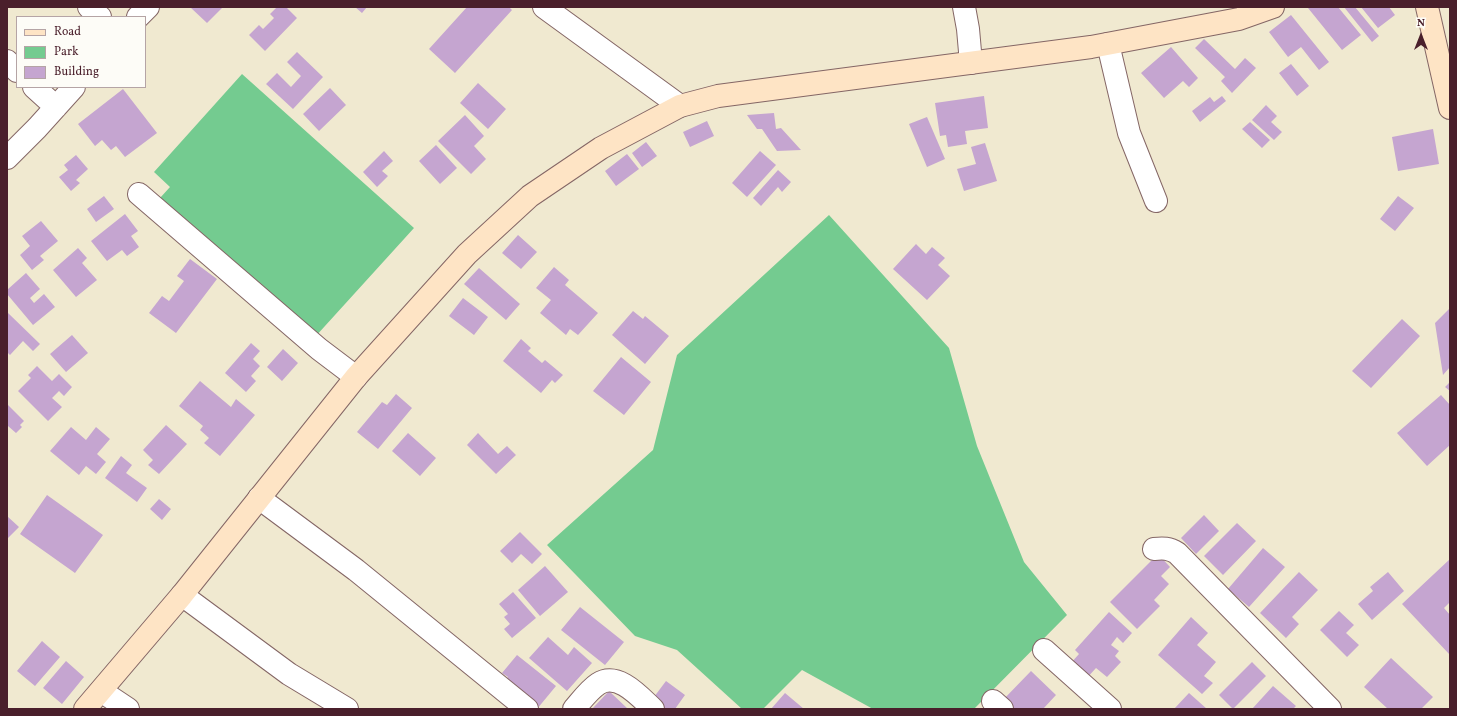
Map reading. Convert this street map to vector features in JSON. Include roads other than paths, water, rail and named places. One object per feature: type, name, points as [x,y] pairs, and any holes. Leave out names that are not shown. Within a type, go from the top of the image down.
[{"type":"street","points":[[89,7],[99,16]]},
{"type":"street","points":[[139,16],[148,7]]},
{"type":"street","points":[[544,7],[680,106]]},
{"type":"street","points":[[964,7],[968,29],[971,63]]},
{"type":"street","points":[[1427,7],[1450,108]]},
{"type":"street","points":[[85,709],[182,595],[356,377],[467,254],[530,196],[601,148],[680,106],[718,96],[1108,44],[1240,19],[1260,9]]},
{"type":"street","points":[[1108,44],[1129,133],[1156,201]]},
{"type":"street","points":[[7,61],[16,70]]},
{"type":"street","points":[[35,88],[56,107]]},
{"type":"street","points":[[7,158],[73,88]]},
{"type":"street","points":[[140,194],[319,349],[356,377]]},
{"type":"street","points":[[259,498],[356,570],[527,709]]},
{"type":"street","points":[[1154,549],[1170,549],[1177,553],[1330,709]]},
{"type":"street","points":[[182,595],[289,674],[348,709]]},
{"type":"street","points":[[1044,650],[1110,709]]},
{"type":"street","points":[[574,709],[597,684],[607,680],[621,683],[629,688],[653,709]]},
{"type":"street","points":[[101,690],[128,709]]}]
